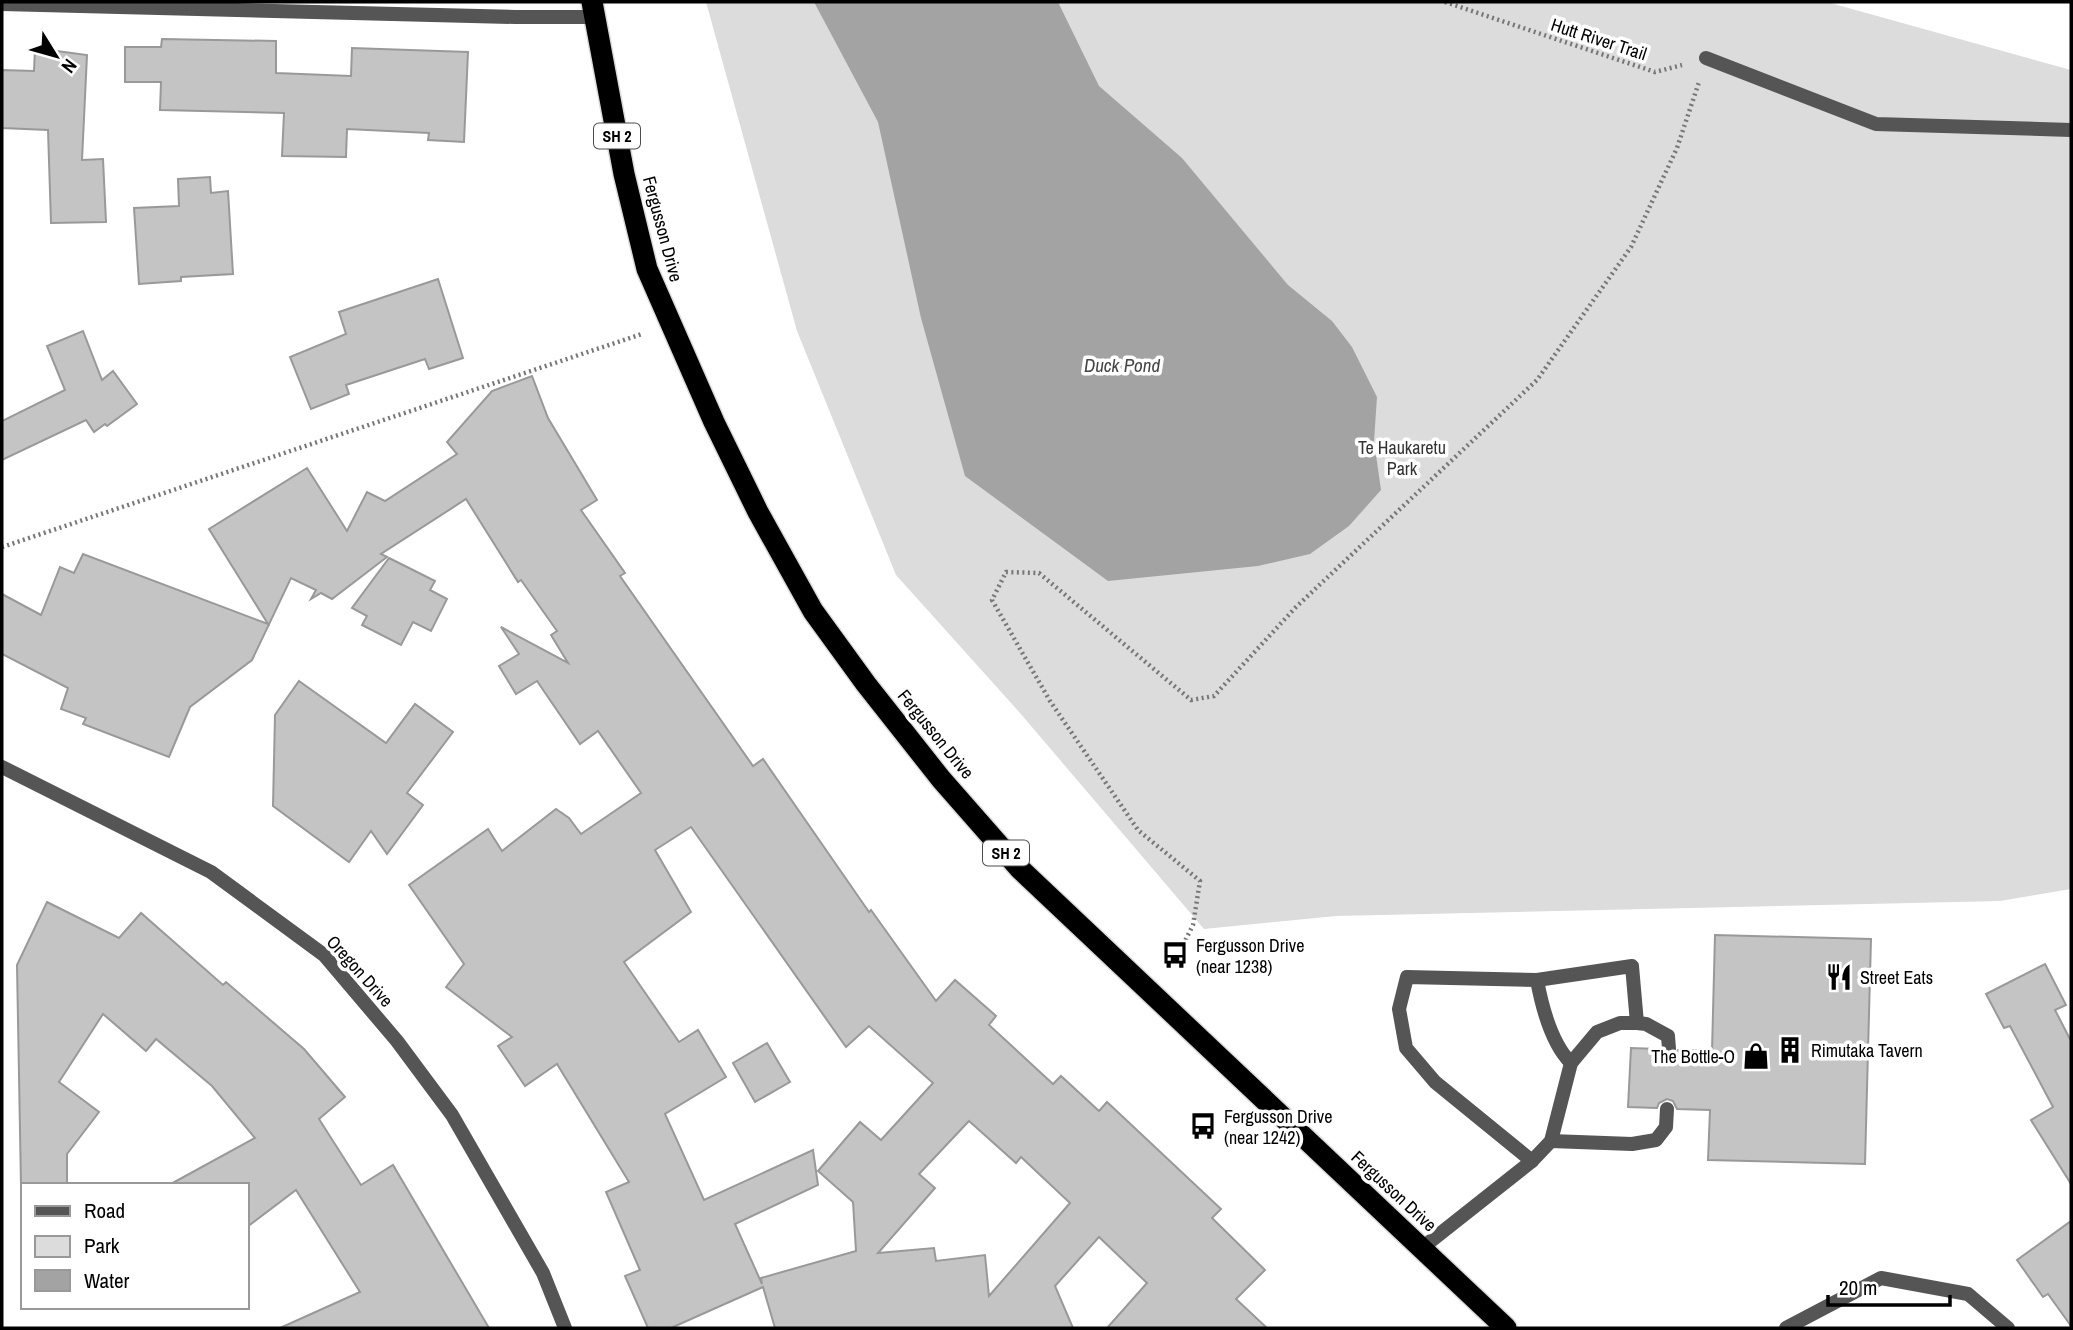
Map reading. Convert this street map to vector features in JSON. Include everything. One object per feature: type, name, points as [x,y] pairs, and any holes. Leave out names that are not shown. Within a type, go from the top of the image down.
[{"type":"highway","name":"Fergusson Drive","points":[[593,9],[624,174],[647,269],[758,512],[813,611],[941,779],[1020,869],[1506,1328]]},
{"type":"street","points":[[2,4],[514,17],[593,9]]},
{"type":"street","points":[[1706,58],[1877,124],[2071,130]]},
{"type":"street","name":"Oregon Drive","points":[[2,767],[211,872],[324,955],[397,1041],[452,1115],[543,1273],[565,1328]]},
{"type":"street","points":[[1532,1161],[1436,1082],[1406,1048],[1399,1009],[1407,977],[1537,980],[1632,966],[1637,1023]]},
{"type":"street","points":[[1537,980],[1542,1007],[1563,1056],[1571,1063]]},
{"type":"street","points":[[1422,1248],[1532,1161],[1551,1141],[1571,1063],[1597,1032],[1620,1023],[1646,1024],[1668,1036],[1669,1049]]},
{"type":"street","points":[[1551,1141],[1632,1144],[1656,1139],[1666,1127],[1667,1109]]},
{"type":"street","points":[[1786,1328],[1881,1278],[1968,1294],[2008,1328]]},
{"type":"path","name":"Hutt River Trail","points":[[1445,2],[1655,72],[1706,58]]},
{"type":"path","points":[[1183,945],[1193,925],[1200,881],[1138,830],[1050,701],[992,600],[1006,572],[1040,573],[1191,699],[1214,696],[1296,607],[1537,380],[1631,247],[1677,148],[1706,58]]},
{"type":"path","points":[[2,547],[670,324]]},
{"type":"green space","name":"Te Haukaretu Park","points":[[706,2],[1827,2],[2071,70],[2071,889],[2000,901],[1336,916],[1204,929],[1020,713],[896,575],[797,331]]},
{"type":"water","name":"Duck Pond","points":[[814,2],[1058,2],[1099,86],[1182,158],[1288,285],[1332,321],[1352,347],[1377,397],[1374,441],[1381,490],[1349,526],[1310,554],[1258,566],[1108,581],[965,476],[921,318],[878,122]]},
{"type":"building","points":[[162,39],[276,41],[276,73],[351,76],[352,48],[468,52],[464,142],[428,140],[429,133],[347,129],[346,157],[282,156],[284,113],[160,110],[161,82],[125,82],[125,47],[161,47]]},
{"type":"building","points":[[35,48],[87,55],[82,160],[103,159],[106,222],[51,223],[48,130],[2,128],[2,70],[34,71]]},
{"type":"building","points":[[210,177],[211,193],[228,191],[233,274],[181,277],[181,281],[139,284],[134,208],[179,206],[178,179]]},
{"type":"building","points":[[438,279],[463,358],[429,369],[425,359],[346,385],[349,394],[311,409],[290,357],[346,334],[339,312]]},
{"type":"building","points":[[83,331],[102,380],[113,371],[137,404],[94,432],[86,420],[2,460],[2,421],[65,390],[47,346]]},
{"type":"building","points":[[532,376],[548,418],[597,500],[581,510],[625,573],[620,576],[753,766],[763,759],[869,912],[871,910],[936,1001],[955,980],[996,1016],[989,1025],[1053,1084],[1061,1076],[1099,1111],[1107,1102],[1221,1209],[1212,1218],[1265,1270],[1236,1299],[1267,1328],[1107,1328],[1147,1283],[1099,1237],[1055,1286],[1073,1328],[775,1328],[763,1287],[671,1328],[648,1328],[625,1276],[640,1270],[606,1192],[629,1182],[557,1064],[525,1086],[498,1046],[512,1037],[446,987],[464,964],[409,885],[488,829],[502,851],[556,809],[569,818],[581,834],[641,793],[598,731],[580,744],[537,681],[516,694],[499,666],[519,654],[501,627],[568,663],[551,635],[557,631],[521,580],[518,582],[466,499],[381,554],[387,557],[332,599],[321,593],[311,599],[316,590],[291,578],[252,660],[190,707],[169,757],[83,724],[86,718],[61,709],[68,688],[2,654],[2,594],[41,615],[60,567],[74,573],[83,554],[268,624],[209,529],[307,468],[347,531],[367,492],[385,501],[457,454],[447,442],[492,391]],"holes":[[[691,827],[846,1047],[869,1026],[933,1083],[881,1140],[860,1122],[818,1171],[853,1202],[856,1251],[761,1278],[762,1284],[735,1224],[818,1185],[813,1150],[704,1200],[665,1114],[726,1077],[698,1030],[679,1042],[624,962],[691,912],[655,850]],[[969,1121],[1016,1163],[1021,1157],[1070,1203],[989,1296],[985,1255],[936,1261],[934,1248],[878,1253],[935,1188],[919,1174]]]},
{"type":"building","points":[[389,558],[435,581],[430,590],[447,599],[431,631],[413,622],[401,645],[362,625],[367,616],[352,608]]},
{"type":"building","points":[[299,681],[386,743],[415,704],[453,732],[407,793],[423,805],[387,854],[371,831],[349,862],[273,806],[275,715]]},
{"type":"building","points":[[47,902],[119,938],[141,913],[223,985],[226,982],[304,1049],[345,1097],[319,1119],[361,1185],[393,1165],[489,1328],[280,1328],[360,1292],[296,1190],[248,1226],[248,1183],[173,1183],[255,1138],[212,1086],[156,1039],[146,1051],[103,1014],[59,1082],[99,1112],[67,1154],[67,1183],[21,1185],[17,965]]},
{"type":"building","name":"Rimutaka Tavern","points":[[1715,935],[1871,939],[1865,1164],[1708,1160],[1710,1110],[1677,1109],[1673,1101],[1667,1099],[1659,1103],[1657,1108],[1628,1107],[1631,1048],[1659,1049],[1662,1055],[1669,1059],[1675,1056],[1678,1050],[1712,1051]]},
{"type":"building","points":[[2045,964],[2066,1005],[2055,1010],[2071,1041],[2071,1184],[2031,1120],[2053,1107],[2010,1026],[2004,1028],[1986,994]]},
{"type":"building","points":[[767,1043],[790,1082],[755,1102],[733,1063]]},
{"type":"building","points":[[2071,1221],[2071,1326],[2048,1294],[2043,1297],[2017,1260]]},
{"type":"place","name":"Fergusson Drive (near 1238)","points":[[1175,955]]},
{"type":"place","name":"Street Eats","points":[[1839,977]]},
{"type":"place","name":"Rimutaka Tavern","points":[[1790,1050]]},
{"type":"place","name":"The Bottle-O","points":[[1756,1056]]},
{"type":"place","name":"Fergusson Drive (near 1242)","points":[[1203,1126]]}]
